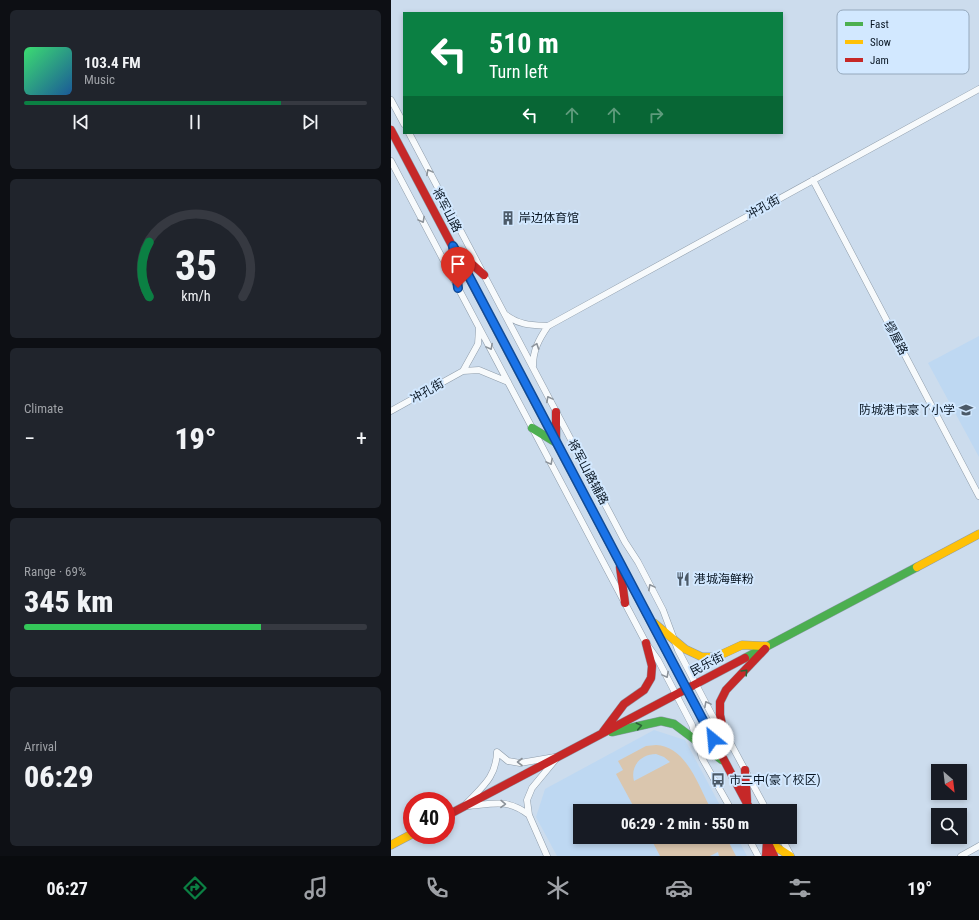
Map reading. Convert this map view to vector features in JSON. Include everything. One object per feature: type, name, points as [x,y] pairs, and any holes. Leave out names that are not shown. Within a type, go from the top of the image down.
[{"type":"street","name":"冲孔街","points":[[533,368],[533,355],[537,341],[548,326],[979,89]]},
{"type":"street","points":[[391,100],[403,122]]},
{"type":"street","name":"将军山路","points":[[391,130],[747,804]]},
{"type":"street","name":"将军山路辅路","points":[[410,134],[625,542],[638,562],[663,610],[674,640],[713,717],[723,729],[763,804]]},
{"type":"street","points":[[391,161],[646,643],[658,660],[676,694],[692,725],[702,758],[728,804]]},
{"type":"street","name":"缪屋路","points":[[813,180],[979,496]]},
{"type":"street","points":[[453,246],[483,275]]},
{"type":"street","points":[[453,246],[458,288]]},
{"type":"street","points":[[505,314],[515,322],[548,326]]},
{"type":"street","points":[[463,371],[478,344],[479,327]]},
{"type":"street","points":[[463,371],[479,370],[508,382]]},
{"type":"street","name":"冲孔街","points":[[391,411],[463,371]]},
{"type":"street","points":[[556,412],[556,443]]},
{"type":"street","points":[[532,428],[556,443]]},
{"type":"street","name":"民乐街","points":[[455,811],[979,534]]},
{"type":"street","points":[[619,561],[625,603]]},
{"type":"street","points":[[650,620],[694,655],[702,657],[716,657],[741,645],[767,646]]},
{"type":"street","points":[[601,734],[624,704],[644,690],[651,678],[652,666],[646,643]]},
{"type":"street","points":[[723,729],[720,715],[720,702],[726,690],[746,671],[767,646]]},
{"type":"street","points":[[601,734],[661,721],[674,724],[725,762]]},
{"type":"street","points":[[464,806],[490,778],[496,766],[497,752],[508,761],[520,763],[558,757]]},
{"type":"street","points":[[547,856],[529,815],[527,800],[532,788],[558,757]]},
{"type":"street","points":[[745,770],[749,804]]},
{"type":"street","points":[[464,806],[506,803],[517,806],[529,815]]},
{"type":"street","points":[[391,845],[403,839]]},
{"type":"street","points":[[752,844],[758,856]]},
{"type":"street","points":[[765,844],[766,856]]},
{"type":"street","points":[[768,844],[775,856]]},
{"type":"street","points":[[772,844],[790,856]]},
{"type":"street","points":[[784,844],[790,856]]},
{"type":"street","points":[[961,856],[979,846]]},
{"type":"shaded area","name":"防城港市豪丫小学","points":[[979,336],[979,457],[928,363]]},
{"type":"shaded area","points":[[654,730],[685,740],[719,804],[573,804],[573,844],[741,844],[747,856],[557,856],[536,817],[545,789]]},
{"type":"shaded area","points":[[656,745],[667,747],[676,752],[684,760],[697,780],[709,804],[632,804],[616,774],[623,770],[618,761],[646,746]],"holes":[[[656,754],[664,757],[670,762],[634,781],[633,776],[635,766],[646,756]]]},
{"type":"shaded area","points":[[654,844],[730,844],[736,856],[719,856],[718,852],[710,856],[660,856]]},
{"type":"traffic: fast","points":[[453,253],[458,288]]},
{"type":"traffic: fast","points":[[532,428],[555,442]]},
{"type":"traffic: fast","points":[[745,658],[917,567]]},
{"type":"traffic: fast","points":[[612,732],[661,721],[674,724],[722,760]]},
{"type":"traffic: slow","points":[[494,325],[605,535]]},
{"type":"traffic: slow","points":[[917,567],[979,534]]},
{"type":"traffic: slow","points":[[654,623],[685,649],[702,657],[716,657],[742,645],[766,646]]},
{"type":"traffic: slow","points":[[391,845],[403,839]]},
{"type":"traffic: slow","points":[[772,844],[790,856]]},
{"type":"traffic: jam","points":[[391,130],[494,325]]},
{"type":"traffic: jam","points":[[458,251],[484,275]]},
{"type":"traffic: jam","points":[[556,412],[556,442]]},
{"type":"traffic: jam","points":[[605,535],[747,804]]},
{"type":"traffic: jam","points":[[620,567],[625,603]]},
{"type":"traffic: jam","points":[[603,732],[624,704],[644,690],[651,678],[652,666],[646,643]]},
{"type":"traffic: jam","points":[[723,729],[720,715],[720,702],[726,690],[765,649]]},
{"type":"traffic: jam","points":[[455,811],[745,658]]},
{"type":"traffic: jam","points":[[745,770],[747,801]]},
{"type":"traffic: jam","points":[[766,856],[767,844]]},
{"type":"traffic: jam","points":[[768,844],[774,856]]},
{"type":"place","name":"岸边体育馆","points":[[508,218]]},
{"type":"place","name":"防城港市豪丫小学","points":[[966,410]]},
{"type":"place","name":"港城海鲜粉","points":[[683,579]]},
{"type":"place","name":"市二中(豪丫校区)","points":[[718,780]]},
{"type":"route","points":[[458,288],[453,246],[713,739]]}]
